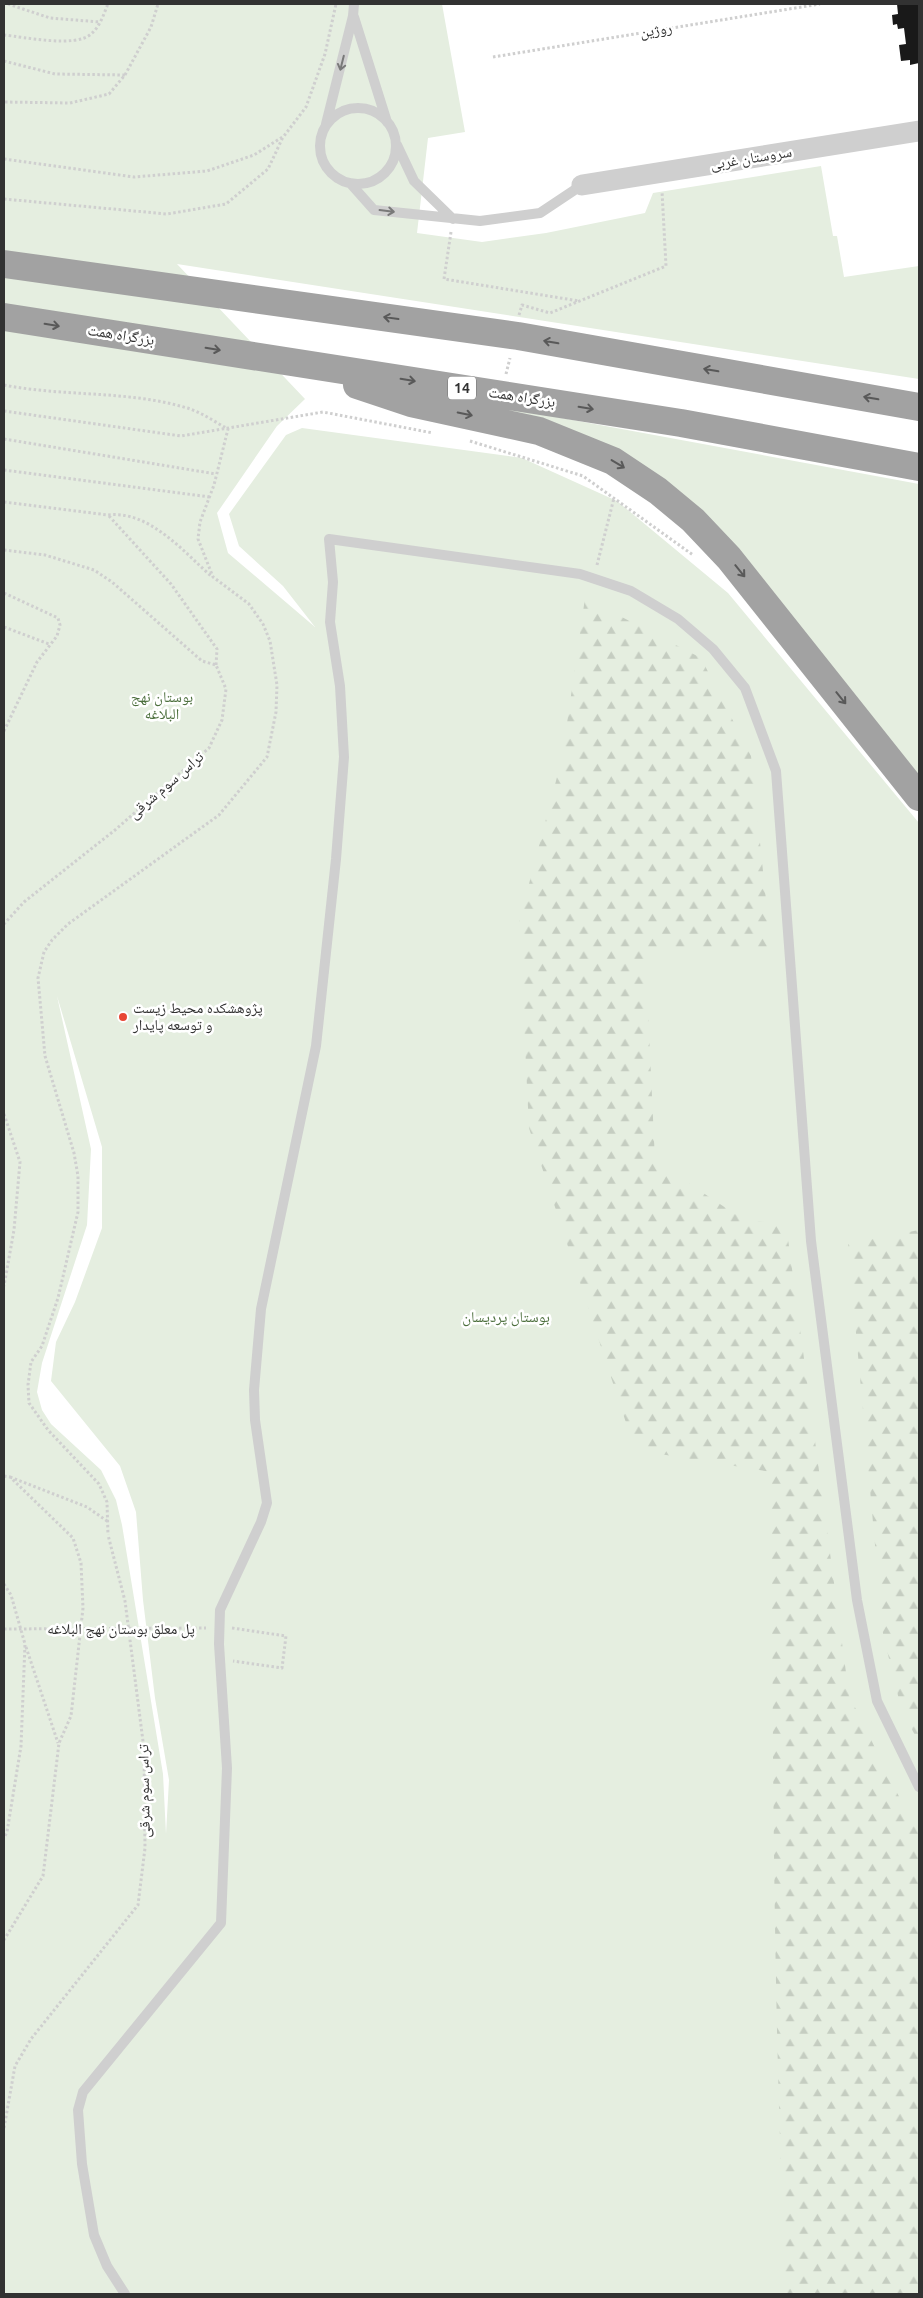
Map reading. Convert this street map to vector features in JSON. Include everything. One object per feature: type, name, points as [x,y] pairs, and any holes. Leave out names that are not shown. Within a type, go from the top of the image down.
[{"type":"highway","points":[[4,264],[518,336],[913,404]]},
{"type":"highway","name":"بزرگراه همت","points":[[4,318],[681,422],[919,468]]},
{"type":"highway","points":[[284,360],[411,403],[539,431],[613,461],[658,491],[693,520],[729,558],[919,797]]},
{"type":"street","name":"سروستان غربی","points":[[582,185],[919,131]]},
{"type":"lane","points":[[354,4],[353,16],[320,149],[323,161],[339,179],[350,183],[362,184],[383,175],[393,161],[396,143]]},
{"type":"lane","points":[[353,16],[387,122]]},
{"type":"lane","points":[[326,127],[339,114],[355,109],[367,110],[378,114],[394,132],[396,143],[414,181],[454,219]]},
{"type":"lane","points":[[350,183],[374,210],[480,221],[540,214],[582,185]]},
{"type":"lane","points":[[125,2294],[108,2266],[94,2235],[82,2164],[78,2110],[83,2092],[221,1923],[227,1768],[220,1659],[220,1610],[261,1522],[267,1503],[255,1420],[254,1390],[261,1309],[316,1046],[336,859],[344,757],[340,686],[330,622],[333,582],[329,539],[580,574],[632,591],[678,619],[713,649],[745,688],[776,771],[811,1241],[857,1600],[876,1701],[919,1787]]},
{"type":"path","points":[[8,4],[50,18],[100,22]]},
{"type":"path","points":[[4,34],[69,41],[81,40],[91,35],[100,22],[108,4]]},
{"type":"path","points":[[4,102],[70,102],[109,94],[125,75],[151,27],[158,4]]},
{"type":"path","points":[[4,199],[167,214],[226,204],[268,169],[284,136],[306,107],[325,54],[336,4]]},
{"type":"path","name":"روژین","points":[[493,57],[820,4]]},
{"type":"path","points":[[4,61],[56,74],[125,75]]},
{"type":"path","points":[[4,158],[134,177],[207,171],[254,155],[284,136]]},
{"type":"path","points":[[522,305],[550,313],[666,266],[660,172]]},
{"type":"path","points":[[454,219],[444,279],[580,301]]},
{"type":"path","points":[[4,386],[33,391],[156,400],[189,408],[228,429]]},
{"type":"path","points":[[4,411],[181,436],[323,412],[434,433]]},
{"type":"path","points":[[213,577],[198,539],[200,522],[210,497],[228,429]]},
{"type":"path","points":[[490,448],[462,438],[583,476],[698,558]]},
{"type":"path","points":[[4,439],[216,474]]},
{"type":"path","points":[[4,470],[210,497]]},
{"type":"path","points":[[594,578],[614,498]]},
{"type":"path","points":[[4,502],[108,515],[120,514],[158,529],[213,577],[249,604],[263,624],[270,641],[277,685],[276,712],[267,757],[219,815],[68,924],[52,940],[44,952],[38,978],[45,1056],[77,1168],[78,1212],[58,1298],[42,1346],[31,1362],[28,1385],[29,1403],[48,1430],[99,1484],[107,1502],[108,1535]]},
{"type":"path","name":"تراس سوم شرقی","points":[[4,924],[24,902],[115,830],[209,748],[222,720],[226,689],[216,665],[217,649],[171,584],[108,515]]},
{"type":"path","points":[[4,550],[45,556],[94,570],[112,582],[202,661],[216,665]]},
{"type":"path","points":[[4,593],[58,618],[60,625],[57,636],[37,662],[4,731]]},
{"type":"path","points":[[4,627],[49,644]]},
{"type":"path","points":[[4,1114],[20,1162],[14,1230],[4,1286]]},
{"type":"path","name":"تراس سوم شرقی","points":[[4,1476],[87,1507],[107,1520],[108,1535],[124,1601],[144,1749],[145,1848],[138,1905],[31,2039],[15,2066],[4,2128]]},
{"type":"path","points":[[4,1940],[43,1876],[59,1743],[71,1716],[83,1608],[81,1563],[73,1538],[10,1477]]},
{"type":"path","points":[[4,1584],[11,1596],[25,1644],[59,1743]]},
{"type":"path","name":"پل معلق بوستان نهج البلاغه","points":[[4,1629],[208,1628]]},
{"type":"path","points":[[220,1659],[282,1668],[286,1636],[228,1628]]},
{"type":"path","points":[[4,1838],[7,1832],[21,1746],[25,1644]]},
{"type":"green space","name":"بوستان پردیسان","points":[[4,4],[442,4],[465,132],[428,138],[417,233],[482,242],[546,233],[645,213],[653,193],[821,166],[833,236],[837,236],[844,277],[919,266],[919,379],[177,264],[305,399],[277,426],[217,513],[228,553],[315,627],[283,586],[239,546],[229,514],[286,435],[302,428],[522,458],[617,501],[728,593],[919,823],[919,2294],[4,2294]],"holes":[[[57,996],[102,1147],[102,1228],[75,1302],[56,1342],[51,1381],[120,1466],[136,1512],[143,1600],[155,1698],[169,1780],[166,1834],[163,1774],[122,1525],[116,1500],[101,1470],[51,1424],[42,1410],[37,1392],[42,1363],[87,1225],[91,1149]]]},
{"type":"green space","points":[[396,391],[524,411],[919,484],[919,784],[671,491]]},
{"type":"green space","points":[[585,598],[701,658],[751,756],[771,948],[645,947],[655,1161],[744,1220],[786,1224],[849,1695],[913,1825],[919,1831],[919,2294],[786,2294],[776,1986],[771,1472],[635,1450],[529,1128],[519,922],[562,758]]},
{"type":"green space","points":[[919,1230],[919,1742],[902,1712],[883,1634],[848,1244]]},
{"type":"building","points":[[897,4],[919,4],[919,63],[910,65],[910,60],[901,61],[899,45],[906,44],[904,28],[898,29],[897,24],[893,25],[892,15],[898,14]]},
{"type":"place","name":"پژوهشکده محیط زیست و توسعه پایدار","points":[[123,1017]]},
{"type":"park label","name":"بوستان نهج البلاغه","points":[[162,706]]}]
